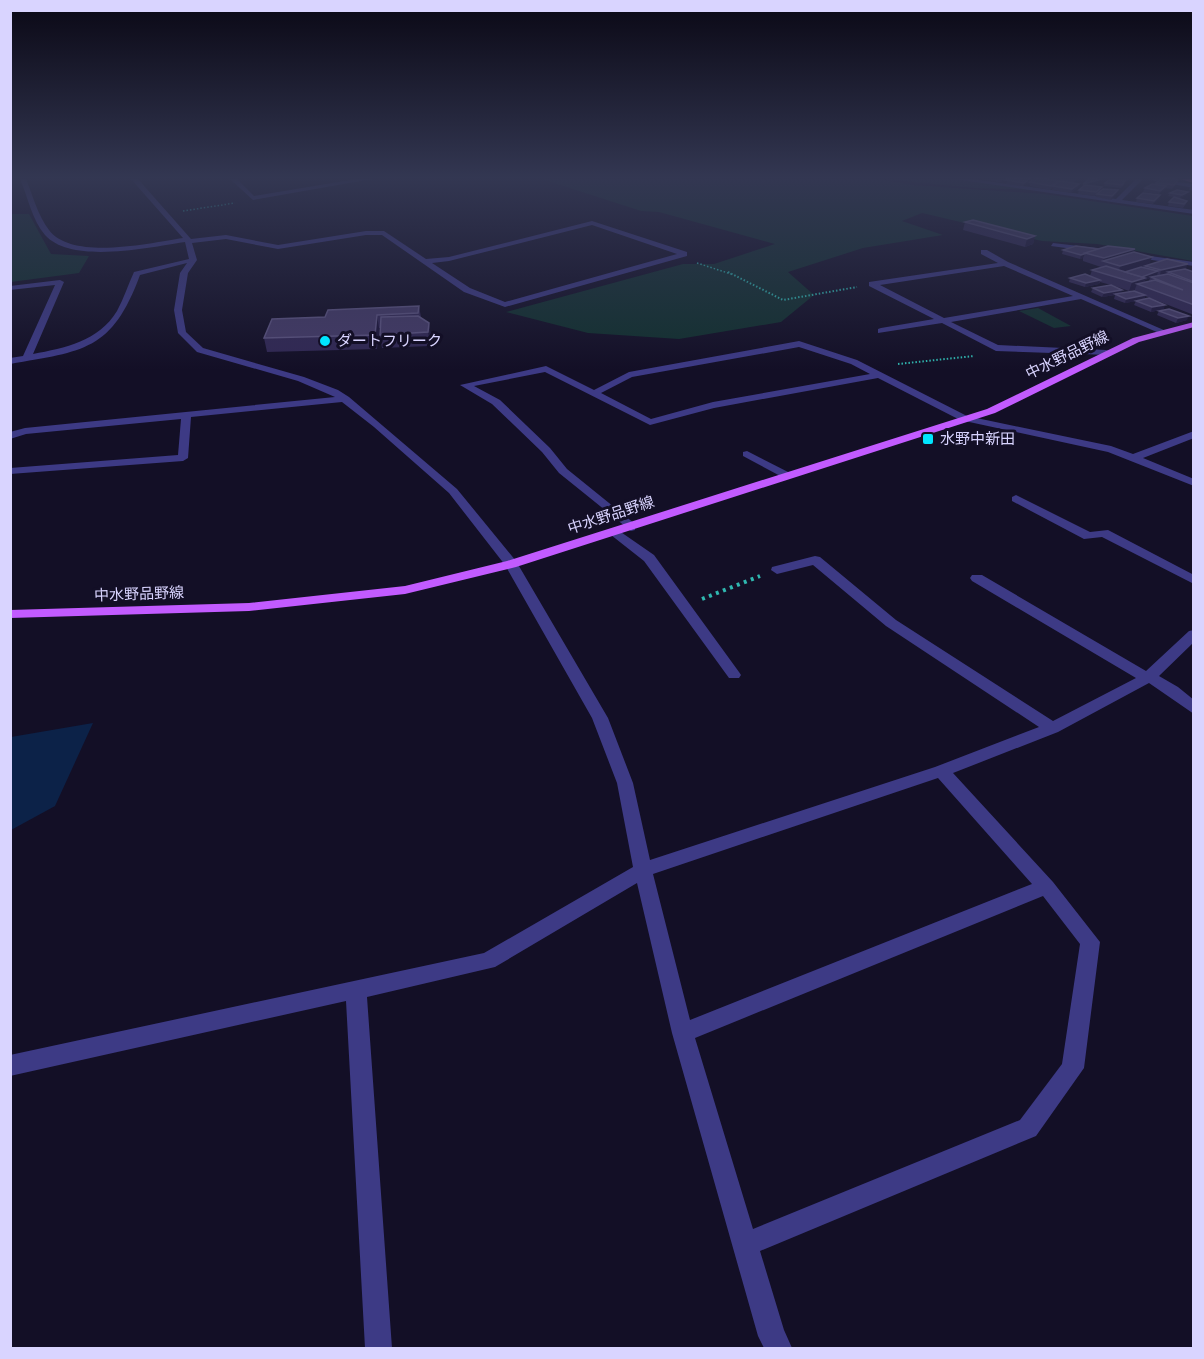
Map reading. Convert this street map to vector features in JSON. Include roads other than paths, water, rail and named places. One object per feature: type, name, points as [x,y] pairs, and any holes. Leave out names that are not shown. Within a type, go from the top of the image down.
[{"type":"main road","name":"中水野品野線","points":[[10,614],[249,607],[405,590],[511,564],[991,411],[1106,353],[1162,331],[1194,324]]},
{"type":"street","points":[[61,242],[84,249],[138,247],[171,242]]},
{"type":"street","points":[[189,242],[193,260],[184,273],[178,310],[182,333],[200,351],[301,379],[335,392],[453,491],[511,564],[600,718],[625,783],[643,870],[683,1033],[772,1336],[779,1348]]},
{"type":"street","points":[[254,242],[278,247],[307,242]]},
{"type":"street","points":[[398,242],[467,290],[505,305],[674,259],[684,254],[648,242]]},
{"type":"street","points":[[426,261],[449,259],[517,242]]},
{"type":"street","points":[[1053,245],[1102,250]]},
{"type":"street","points":[[984,252],[1005,264],[1162,331]]},
{"type":"street","points":[[1125,254],[1194,264]]},
{"type":"street","points":[[10,361],[70,350],[101,337],[126,306],[137,274],[193,260]]},
{"type":"street","points":[[1005,264],[872,284],[996,348],[1106,353]]},
{"type":"street","points":[[10,288],[60,282],[27,358]]},
{"type":"street","points":[[881,331],[1082,297]]},
{"type":"street","points":[[593,394],[629,375],[799,344],[870,370],[964,418],[1088,443],[1133,458],[1194,483]]},
{"type":"street","points":[[631,527],[562,471],[546,450],[496,402],[465,385],[546,369],[650,422],[713,405],[880,375]]},
{"type":"street","points":[[10,436],[25,431],[346,399]]},
{"type":"street","points":[[10,471],[183,458],[186,416]]},
{"type":"street","points":[[1133,458],[1194,434]]},
{"type":"street","points":[[747,454],[788,476]]},
{"type":"street","points":[[1016,499],[1088,536],[1104,533],[1194,580]]},
{"type":"street","points":[[615,532],[649,558],[734,675]]},
{"type":"street","points":[[777,570],[815,560],[891,623],[1052,728]]},
{"type":"street","points":[[976,578],[1173,691],[1194,710]]},
{"type":"street","points":[[10,1066],[488,961],[643,870],[941,771],[1052,728],[1148,677],[1194,634]]},
{"type":"street","points":[[745,1245],[1028,1128],[1073,1068],[1090,942],[1046,887],[941,771]]},
{"type":"street","points":[[683,1033],[1046,887]]},
{"type":"street","points":[[356,989],[379,1348]]},
{"type":"water","points":[[93,723],[55,806],[11,830],[11,737]]},
{"type":"place","name":"ダートフリーク","points":[[325,341]]},
{"type":"place","name":"水野中新田","points":[[928,439]]}]
